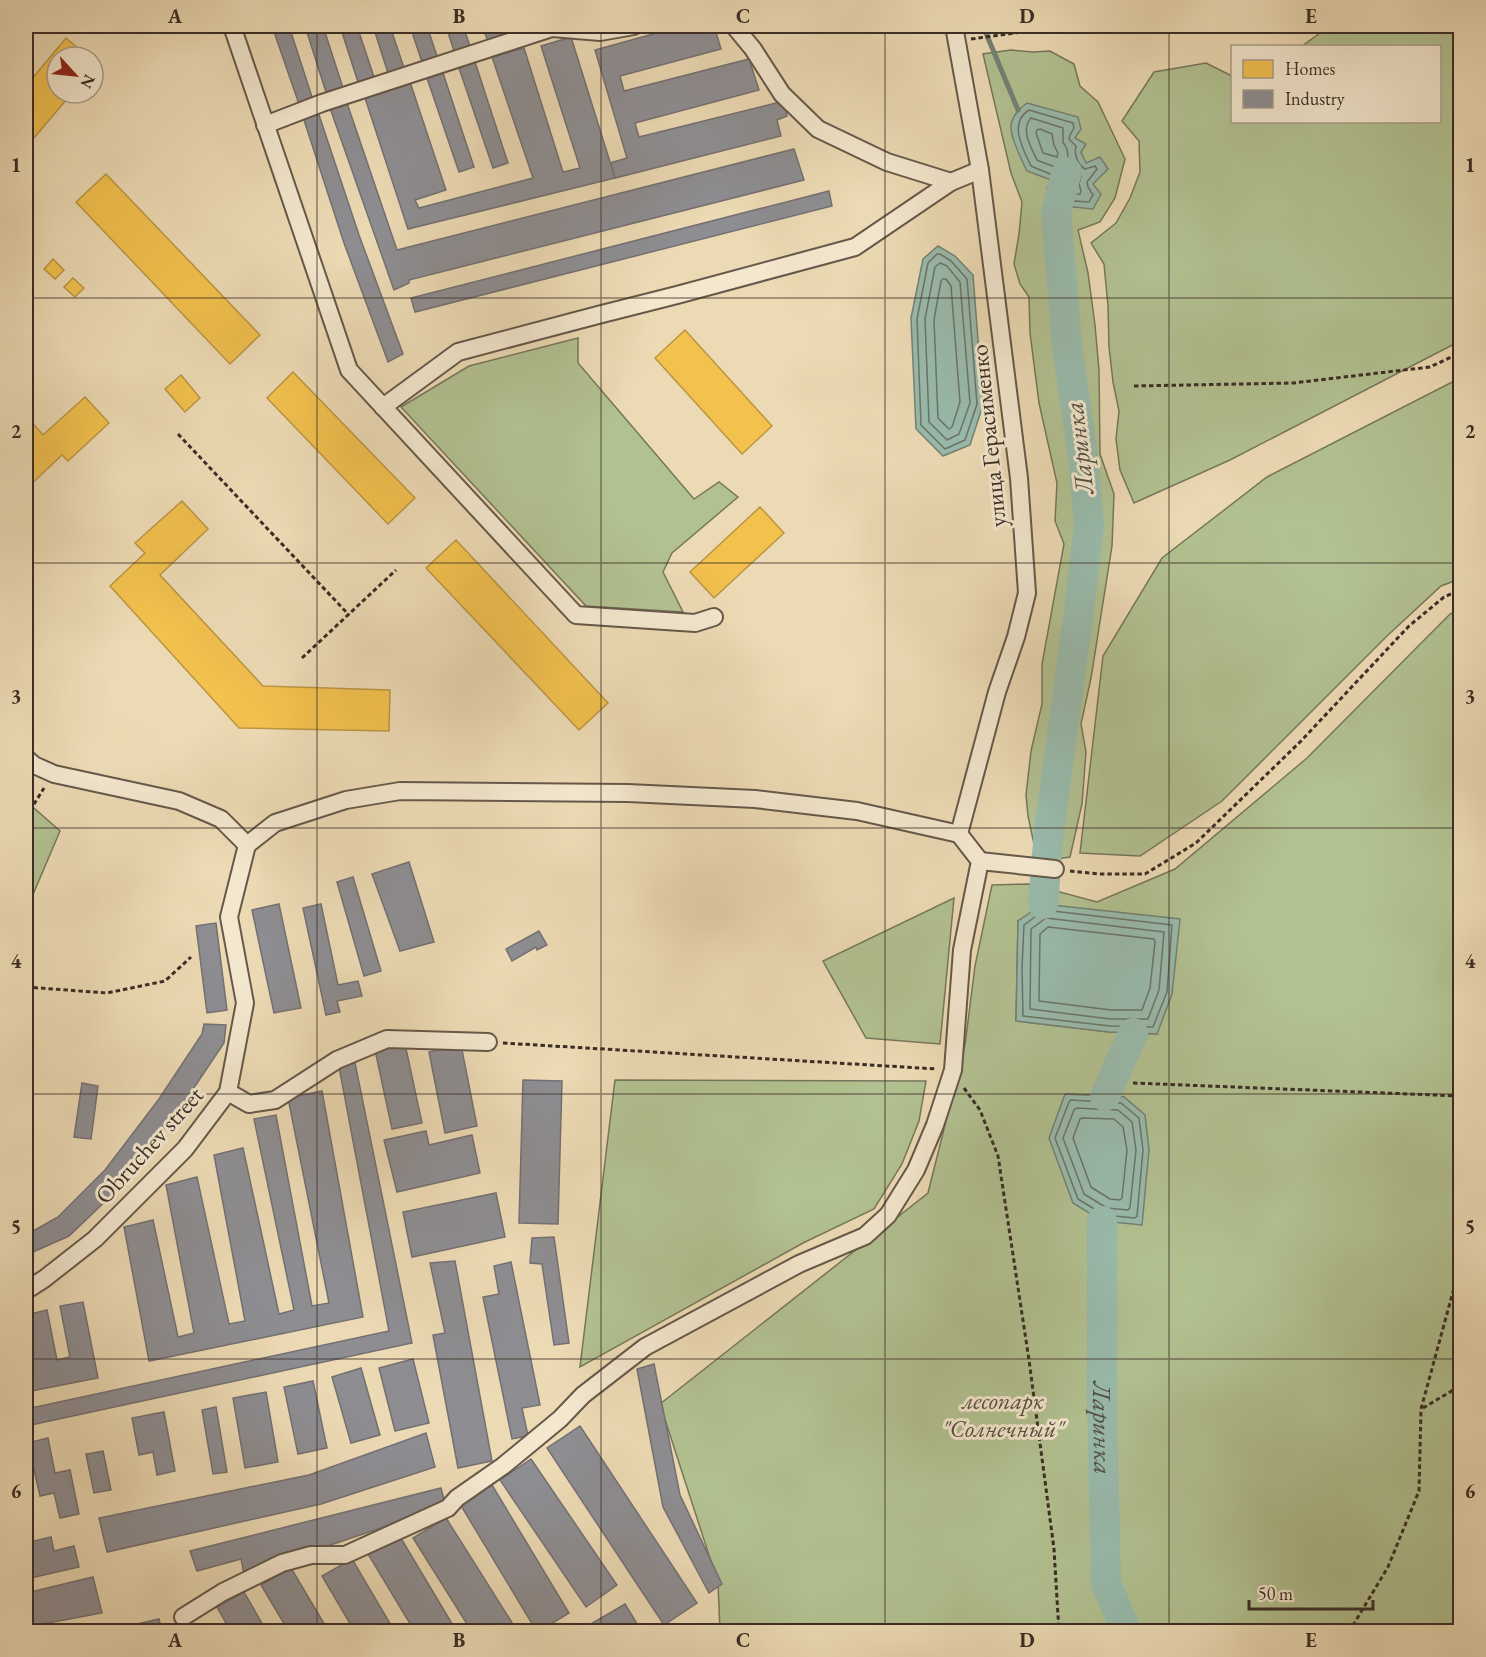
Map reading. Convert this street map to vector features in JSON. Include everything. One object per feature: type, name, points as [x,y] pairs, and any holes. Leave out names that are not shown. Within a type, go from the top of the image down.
[{"type":"street","points":[[232,26],[348,370],[576,615],[695,623],[714,617]]},
{"type":"street","points":[[265,124],[322,103],[552,28],[600,32],[634,26]]},
{"type":"street","points":[[734,26],[753,49],[782,94],[818,129],[886,162],[951,182]]},
{"type":"street","name":"улица Герасименко","points":[[954,26],[980,170],[1019,478],[1027,593],[1016,637],[997,692],[959,834]]},
{"type":"street","points":[[383,407],[458,352],[855,247],[951,182],[980,170]]},
{"type":"street","points":[[26,758],[34,765],[54,774],[178,801],[221,819],[248,845],[275,823],[346,800],[400,791],[628,793],[755,799],[857,811],[959,834],[980,861],[1048,868]]},
{"type":"street","name":"Obruchev street","points":[[26,1289],[44,1279],[95,1239],[185,1149],[228,1092],[244,1003],[229,917],[248,845]]},
{"type":"street","points":[[183,1617],[223,1592],[282,1563],[311,1555],[345,1555],[448,1508],[457,1498],[503,1466],[560,1419],[583,1395],[645,1347],[799,1264],[865,1236],[888,1215],[916,1170],[935,1125],[952,1070],[962,950],[980,861]]},
{"type":"street","points":[[228,1092],[249,1104],[275,1100],[337,1060],[387,1040],[488,1042]]},
{"type":"path","points":[[981,38],[1066,26]]},
{"type":"path","points":[[1134,386],[1293,383],[1430,367],[1461,353]]},
{"type":"path","points":[[178,434],[349,615]]},
{"type":"path","points":[[302,658],[396,570]]},
{"type":"path","points":[[1048,868],[1099,874],[1145,874],[1196,843],[1301,741],[1409,626],[1444,597],[1461,590]]},
{"type":"path","points":[[26,817],[54,774]]},
{"type":"path","points":[[26,987],[107,993],[165,981],[191,957]]},
{"type":"path","points":[[488,1042],[952,1070],[980,1110],[998,1156],[1033,1383],[1054,1549],[1059,1632]]},
{"type":"path","points":[[1133,1083],[1461,1096]]},
{"type":"path","points":[[1349,1632],[1388,1567],[1419,1491],[1421,1409],[1457,1277],[1461,1273]]},
{"type":"path","points":[[1421,1409],[1461,1386]]},
{"type":"green space","points":[[1330,26],[1460,26],[1460,341],[1230,460],[1134,503],[1120,470],[1116,439],[1119,411],[1109,347],[1104,264],[1091,243],[1116,223],[1130,198],[1140,172],[1139,141],[1122,121],[1154,72],[1206,63],[1231,76],[1231,123],[1441,123],[1441,45],[1303,45]]},
{"type":"green space","points":[[1011,50],[1050,51],[1074,64],[1080,86],[1098,102],[1125,159],[1115,198],[1100,222],[1078,230],[1088,273],[1095,325],[1099,370],[1100,454],[1114,494],[1112,546],[1091,678],[1081,724],[1086,752],[1082,804],[1070,857],[1057,859],[1042,857],[1035,849],[1026,795],[1031,751],[1042,704],[1042,664],[1064,544],[1055,521],[1057,483],[1039,403],[1030,333],[1029,297],[1020,284],[1014,264],[1022,202],[1011,173],[983,54]]},
{"type":"green space","points":[[578,338],[578,363],[694,499],[719,482],[738,497],[672,553],[663,572],[683,612],[586,606],[401,407],[469,366]]},
{"type":"green space","points":[[1460,378],[1460,579],[1441,586],[1387,636],[1222,801],[1140,856],[1080,853],[1103,656],[1162,558],[1267,477]]},
{"type":"green space","name":"лесопарк \"Солнечный\"","points":[[1460,609],[1460,1631],[720,1631],[718,1583],[660,1404],[928,1193],[965,1045],[975,966],[992,885],[1030,884],[1097,902],[1175,869],[1307,758],[1450,614]],"holes":[[[1018,921],[1157,1034],[1109,1032],[1016,1021]],[[1066,1094],[1124,1097],[1141,1225]]]},
{"type":"green space","points":[[26,801],[60,831],[26,911]]},
{"type":"green space","points":[[954,898],[940,1044],[866,1038],[823,961]]},
{"type":"green space","points":[[615,1080],[926,1081],[919,1121],[902,1164],[874,1209],[803,1243],[580,1367]]},
{"type":"water","points":[[1027,103],[1078,117],[1081,129],[1075,138],[1086,144],[1081,152],[1086,163],[1100,157],[1108,169],[1093,184],[1101,194],[1093,209],[1074,207],[1056,211],[1047,189],[1051,180],[1027,171],[1014,142],[1011,126],[1017,113]]},
{"type":"water","points":[[938,246],[955,256],[973,275],[983,405],[970,445],[943,456],[916,429],[911,318],[923,259]]},
{"type":"water","points":[[1043,904],[1180,919],[1172,994],[1157,1034],[1109,1032],[1016,1021],[1018,921]]},
{"type":"water","points":[[1065,1094],[1124,1097],[1145,1115],[1149,1150],[1142,1225],[1102,1221],[1073,1203],[1049,1138]]},
{"type":"building: Homes","points":[[66,38],[74,45],[60,45]]},
{"type":"building: Homes","points":[[45,63],[45,105],[62,105],[28,145],[26,142],[26,86]]},
{"type":"building: Homes","points":[[106,174],[260,335],[230,364],[76,202]]},
{"type":"building: Homes","points":[[53,259],[64,270],[55,279],[44,269]]},
{"type":"building: Homes","points":[[73,278],[84,288],[75,297],[64,287]]},
{"type":"building: Homes","points":[[685,330],[772,426],[742,454],[655,358]]},
{"type":"building: Homes","points":[[293,372],[415,498],[388,524],[267,398]]},
{"type":"building: Homes","points":[[181,375],[200,398],[185,412],[165,389]]},
{"type":"building: Homes","points":[[85,397],[109,423],[68,461],[62,455],[26,489],[26,416],[43,435]]},
{"type":"building: Homes","points":[[182,501],[208,529],[160,575],[263,686],[390,690],[389,731],[239,728],[110,586],[145,553],[135,543]]},
{"type":"building: Homes","points":[[760,507],[784,533],[714,598],[690,572]]},
{"type":"building: Homes","points":[[456,540],[608,703],[579,730],[426,568]]},
{"type":"building: Industry","points":[[272,26],[289,26],[313,100],[299,104]]},
{"type":"building: Industry","points":[[305,26],[323,26],[343,88],[326,92]]},
{"type":"building: Industry","points":[[340,26],[357,26],[374,77],[358,82]]},
{"type":"building: Industry","points":[[373,26],[390,26],[404,68],[388,73]]},
{"type":"building: Industry","points":[[410,26],[427,26],[437,56],[422,62]]},
{"type":"building: Industry","points":[[446,26],[463,26],[470,46],[454,51]]},
{"type":"building: Industry","points":[[482,26],[517,26],[518,30],[488,41]]},
{"type":"building: Industry","points":[[682,26],[714,26],[721,49],[620,76],[624,91],[749,59],[759,90],[635,123],[639,137],[784,101],[787,116],[777,120],[781,136],[615,178],[610,163],[627,158],[595,50]]},
{"type":"building: Industry","points":[[571,37],[615,178],[408,229],[365,98],[410,82],[446,190],[415,200],[419,208],[533,178],[492,57],[524,48],[563,172],[580,168],[541,46]]},
{"type":"building: Industry","points":[[475,62],[508,163],[493,168],[459,68]]},
{"type":"building: Industry","points":[[443,73],[474,167],[459,172],[427,78]]},
{"type":"building: Industry","points":[[347,103],[397,250],[794,149],[804,180],[409,280],[409,283],[394,290],[330,108]]},
{"type":"building: Industry","points":[[318,112],[359,235],[403,354],[388,362],[344,243],[303,117]]},
{"type":"building: Industry","points":[[829,191],[832,206],[415,312],[411,298]]},
{"type":"building: Industry","points":[[409,862],[434,942],[400,951],[372,874]]},
{"type":"building: Industry","points":[[353,877],[381,971],[364,976],[337,882]]},
{"type":"building: Industry","points":[[279,904],[301,1008],[274,1013],[252,910]]},
{"type":"building: Industry","points":[[321,904],[338,985],[358,981],[362,996],[337,1001],[340,1012],[326,1015],[303,908]]},
{"type":"building: Industry","points":[[216,923],[227,1010],[207,1013],[196,926]]},
{"type":"building: Industry","points":[[539,931],[547,945],[537,950],[536,947],[512,961],[506,949]]},
{"type":"building: Industry","points":[[204,1024],[226,1025],[224,1043],[177,1113],[113,1194],[69,1236],[26,1255],[26,1235],[58,1217],[105,1170],[159,1099],[202,1034]]},
{"type":"building: Industry","points":[[405,1044],[422,1123],[392,1129],[375,1050]]},
{"type":"building: Industry","points":[[461,1045],[477,1126],[445,1133],[429,1052]]},
{"type":"building: Industry","points":[[355,1063],[412,1343],[26,1426],[26,1409],[389,1331],[339,1067]]},
{"type":"building: Industry","points":[[523,1080],[562,1081],[558,1224],[519,1223]]},
{"type":"building: Industry","points":[[82,1083],[98,1086],[91,1139],[74,1137]]},
{"type":"building: Industry","points":[[322,1091],[363,1317],[149,1361],[124,1227],[153,1220],[178,1337],[194,1333],[166,1185],[197,1177],[229,1324],[245,1321],[214,1155],[243,1148],[279,1314],[294,1310],[254,1119],[276,1115],[312,1306],[329,1303],[288,1098]]},
{"type":"building: Industry","points":[[426,1131],[429,1145],[472,1135],[480,1173],[397,1192],[384,1140]]},
{"type":"building: Industry","points":[[496,1193],[505,1237],[412,1257],[403,1212]]},
{"type":"building: Industry","points":[[554,1237],[569,1343],[554,1345],[542,1264],[530,1263],[532,1238]]},
{"type":"building: Industry","points":[[455,1261],[492,1461],[458,1468],[433,1335],[445,1333],[430,1263]]},
{"type":"building: Industry","points":[[511,1262],[540,1405],[522,1408],[528,1436],[512,1439],[483,1297],[499,1294],[494,1266]]},
{"type":"building: Industry","points":[[83,1302],[98,1378],[26,1392],[26,1315],[47,1310],[57,1360],[70,1357],[60,1306]]},
{"type":"building: Industry","points":[[413,1359],[429,1423],[395,1431],[379,1368]]},
{"type":"building: Industry","points":[[654,1364],[680,1495],[722,1584],[709,1593],[663,1507],[637,1369]]},
{"type":"building: Industry","points":[[361,1368],[380,1435],[351,1443],[332,1377]]},
{"type":"building: Industry","points":[[313,1381],[327,1448],[298,1454],[284,1387]]},
{"type":"building: Industry","points":[[266,1392],[278,1462],[245,1468],[233,1398]]},
{"type":"building: Industry","points":[[216,1407],[227,1472],[213,1474],[202,1410]]},
{"type":"building: Industry","points":[[164,1412],[175,1471],[157,1475],[153,1452],[139,1455],[132,1418]]},
{"type":"building: Industry","points":[[580,1426],[697,1603],[664,1625],[547,1448]]},
{"type":"building: Industry","points":[[426,1433],[435,1467],[321,1504],[107,1552],[99,1518],[309,1475]]},
{"type":"building: Industry","points":[[48,1438],[55,1473],[70,1470],[79,1514],[60,1518],[54,1493],[40,1496],[28,1443]]},
{"type":"building: Industry","points":[[103,1451],[111,1490],[94,1493],[86,1454]]},
{"type":"building: Industry","points":[[531,1459],[617,1585],[586,1607],[500,1480]]},
{"type":"building: Industry","points":[[492,1485],[569,1613],[538,1632],[460,1504]]},
{"type":"building: Industry","points":[[441,1488],[445,1503],[405,1520],[244,1574],[241,1559],[197,1571],[190,1551]]},
{"type":"building: Industry","points":[[446,1518],[518,1632],[472,1632],[413,1538]]},
{"type":"building: Industry","points":[[399,1535],[457,1632],[415,1632],[368,1554]]},
{"type":"building: Industry","points":[[51,1537],[54,1551],[74,1546],[79,1567],[26,1579],[26,1543]]},
{"type":"building: Industry","points":[[352,1559],[395,1632],[355,1632],[322,1576]]},
{"type":"building: Industry","points":[[291,1568],[329,1632],[289,1632],[261,1585]]},
{"type":"building: Industry","points":[[93,1577],[102,1613],[26,1627],[26,1593]]},
{"type":"building: Industry","points":[[244,1592],[267,1632],[231,1632],[217,1607]]},
{"type":"building: Industry","points":[[625,1604],[642,1632],[577,1632]]},
{"type":"building: Industry","points":[[159,1619],[162,1632],[103,1632]]},
{"type":"waterway","name":"Ларинка","points":[[983,26],[1018,110]]},
{"type":"waterway","name":"Ларинка","points":[[1043,904],[1049,831],[1089,525],[1083,457],[1067,346],[1056,211],[1067,172]]},
{"type":"waterway","name":"Ларинка","points":[[1105,1096],[1133,1033]]},
{"type":"waterway","name":"Ларинка","points":[[1102,1221],[1102,1403],[1106,1584],[1127,1632]]}]
